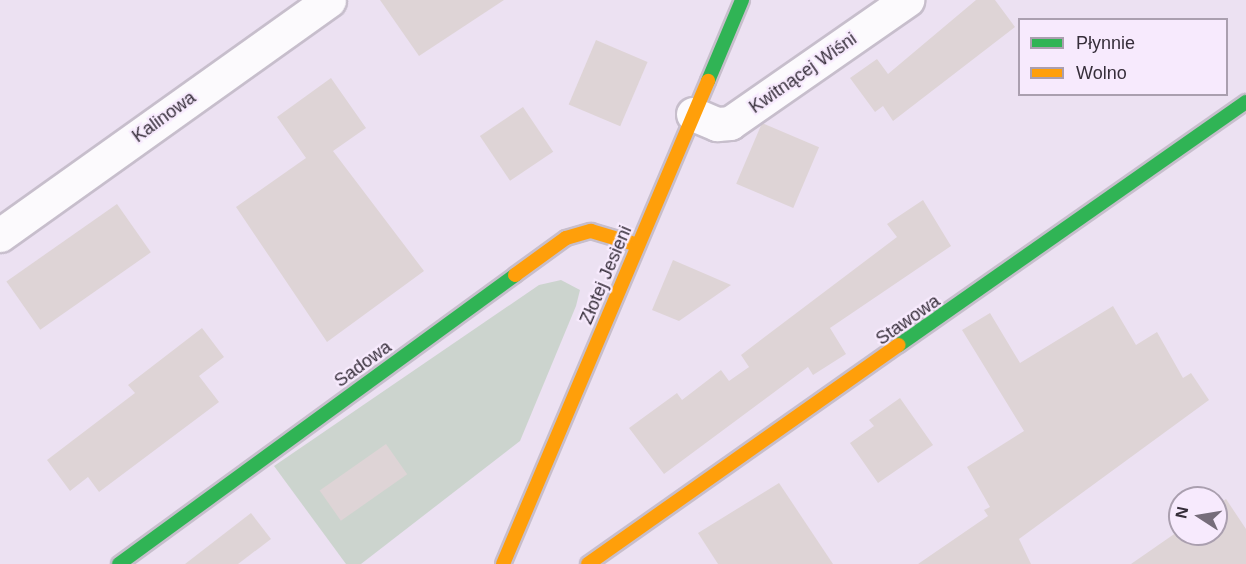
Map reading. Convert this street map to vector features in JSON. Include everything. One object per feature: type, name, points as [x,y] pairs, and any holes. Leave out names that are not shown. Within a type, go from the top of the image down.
[{"type":"street","name":"Kalinowa","points":[[0,234],[329,0]]},
{"type":"street","name":"Złotej Jesieni","points":[[503,564],[742,0]]},
{"type":"street","name":"Kwitnącej Wiśni","points":[[693,114],[717,124],[730,123],[907,0]]},
{"type":"street","name":"Stawowa","points":[[588,564],[1246,102]]},
{"type":"street","name":"Sadowa","points":[[119,564],[566,238],[591,231],[638,245]]},
{"type":"shaded area","points":[[561,280],[580,290],[576,306],[520,441],[361,564],[346,564],[274,466],[539,285]]},
{"type":"building","points":[[380,0],[504,0],[419,56]]},
{"type":"building","points":[[976,0],[995,0],[1015,27],[893,121],[883,106],[875,112],[850,78],[877,59],[888,74]]},
{"type":"building","points":[[596,40],[648,62],[620,126],[569,104]]},
{"type":"building","points":[[331,78],[366,128],[333,151],[424,271],[327,342],[236,207],[306,158],[277,117]]},
{"type":"building","points":[[523,107],[553,152],[510,181],[480,136]]},
{"type":"building","points":[[762,123],[819,147],[793,208],[736,184]]},
{"type":"building","points":[[923,200],[951,246],[830,328],[846,354],[813,375],[808,367],[664,474],[629,428],[677,393],[682,400],[721,370],[729,381],[749,367],[741,355],[897,237],[887,224]]},
{"type":"building","points":[[117,204],[151,252],[40,330],[6,281]]},
{"type":"building","points":[[673,260],[731,285],[679,321],[652,310]]},
{"type":"building","points":[[1113,306],[1136,345],[1157,332],[1183,378],[1191,373],[1209,400],[1019,539],[1031,564],[918,564],[988,516],[984,510],[990,507],[967,467],[1024,431],[962,330],[990,313],[1020,363]]},
{"type":"building","points":[[202,328],[224,357],[199,376],[219,402],[99,492],[88,477],[70,491],[47,460],[135,393],[128,385]]},
{"type":"building","points":[[900,398],[933,445],[878,483],[850,443],[874,426],[869,420]]},
{"type":"building","points":[[386,444],[407,474],[341,521],[320,490]]},
{"type":"building","points":[[779,483],[833,564],[718,564],[698,533]]},
{"type":"building","points":[[1228,502],[1246,529],[1246,564],[1131,564],[1168,538],[1168,546],[1228,546]]},
{"type":"building","points":[[251,513],[271,539],[238,564],[185,564]]},
{"type":"traffic: fast","points":[[708,81],[742,0]]},
{"type":"traffic: fast","points":[[899,345],[1246,102]]},
{"type":"traffic: fast","points":[[119,564],[515,275]]},
{"type":"traffic: slow","points":[[503,564],[708,81]]},
{"type":"traffic: slow","points":[[515,275],[566,238],[591,231],[638,245]]},
{"type":"traffic: slow","points":[[588,564],[899,345]]}]
